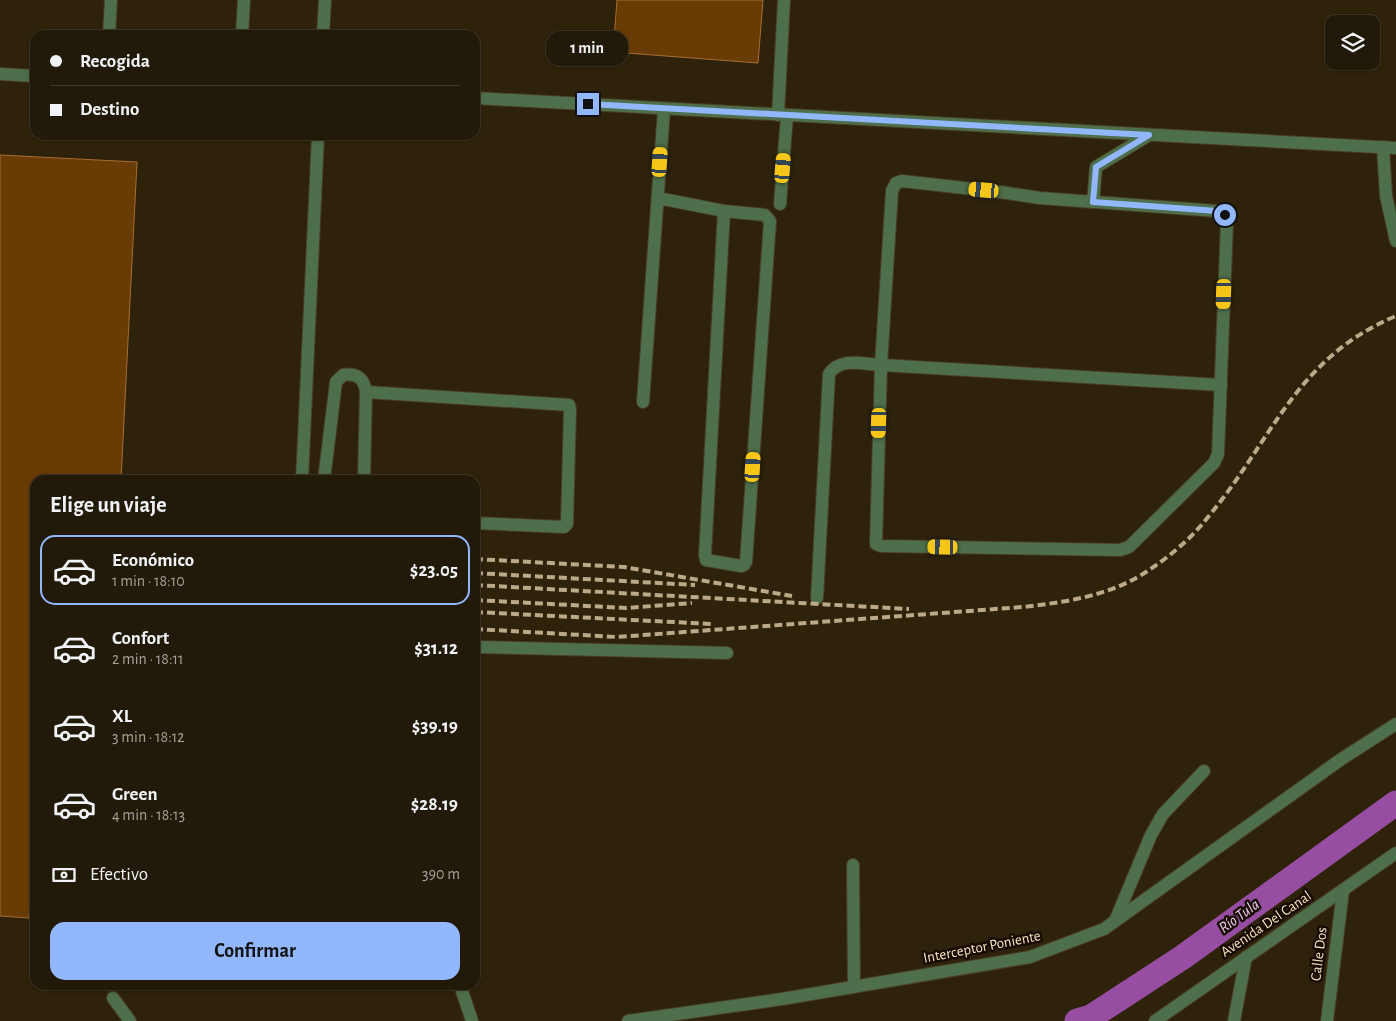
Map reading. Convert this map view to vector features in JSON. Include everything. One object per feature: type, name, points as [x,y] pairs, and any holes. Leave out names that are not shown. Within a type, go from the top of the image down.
[{"type":"street","points":[[109,30],[111,0]]},
{"type":"street","points":[[242,30],[244,0]]},
{"type":"street","points":[[323,30],[325,0]]},
{"type":"street","points":[[780,204],[784,0]]},
{"type":"street","points":[[0,74],[30,76]]},
{"type":"street","points":[[480,98],[1390,147],[1386,196],[1396,241]]},
{"type":"street","points":[[643,402],[664,109]]},
{"type":"street","points":[[1093,202],[1096,167],[1149,135]]},
{"type":"street","points":[[302,475],[318,140]]},
{"type":"street","points":[[902,181],[1040,198],[1217,211],[1225,215],[1227,222],[1217,458],[1126,549],[881,546],[876,544],[881,365],[892,191],[896,183],[902,181]]},
{"type":"street","points":[[658,198],[724,211],[765,215],[770,221],[746,562],[741,566],[711,562],[706,560],[705,555],[724,211]]},
{"type":"street","points":[[817,598],[829,374],[834,367],[842,363],[1221,385]]},
{"type":"street","points":[[325,475],[336,382],[343,374],[359,376],[363,380],[366,392],[364,475]]},
{"type":"street","points":[[366,392],[568,405],[570,409],[570,466],[566,524],[564,527],[480,523]]},
{"type":"street","points":[[480,647],[728,653]]},
{"type":"street","name":"Interceptor Poniente","points":[[628,1021],[854,987],[1030,957],[1086,936],[1104,929],[1340,760],[1396,724]]},
{"type":"street","points":[[1115,921],[1151,835],[1162,814],[1204,771]]},
{"type":"street","name":"Avenida Del Canal","points":[[1155,1021],[1396,854]]},
{"type":"street","points":[[853,865],[854,987]]},
{"type":"street","name":"Calle Dos","points":[[1327,1021],[1343,891]]},
{"type":"street","points":[[1234,1021],[1246,957]]},
{"type":"street","points":[[462,990],[472,1021]]},
{"type":"street","points":[[114,998],[130,1021]]},
{"type":"building","points":[[617,0],[763,0],[758,63],[613,52]]},
{"type":"building","points":[[0,155],[137,162],[121,475],[30,475],[29,918],[0,916]]},
{"type":"waterway","name":"Río Tula","points":[[1077,1021],[1091,1017],[1183,957],[1396,803]]},
{"type":"railway","points":[[480,629],[617,637],[1023,607],[1087,597],[1117,587],[1146,572],[1171,554],[1201,525],[1230,488],[1288,404],[1309,378],[1333,354],[1362,334],[1396,316]]},
{"type":"railway","points":[[480,559],[624,567],[792,596]]},
{"type":"railway","points":[[480,573],[695,585]]},
{"type":"railway","points":[[480,585],[909,609]]},
{"type":"railway","points":[[480,600],[626,608],[692,603]]},
{"type":"railway","points":[[480,612],[712,624]]},
{"type":"route","points":[[588,104],[1149,135],[1096,167],[1093,202],[1217,211],[1225,215]]}]
